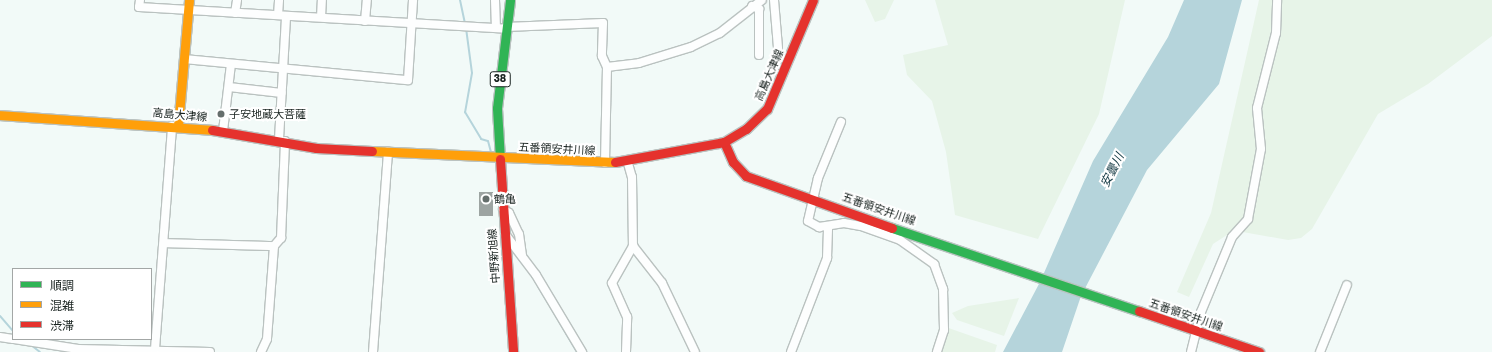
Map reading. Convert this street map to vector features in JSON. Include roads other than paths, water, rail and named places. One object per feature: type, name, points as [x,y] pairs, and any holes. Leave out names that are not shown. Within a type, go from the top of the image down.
[{"type":"main road","points":[[175,126],[184,59],[189,0]]},
{"type":"main road","name":"38","points":[[500,158],[497,108],[510,0]]},
{"type":"main road","name":"高島大津線","points":[[724,142],[746,129],[767,109],[813,0]]},
{"type":"main road","name":"高島大津線","points":[[0,115],[175,126],[224,131],[282,140],[316,148],[500,158]]},
{"type":"main road","name":"五番領安井川線","points":[[500,158],[605,163],[724,142],[733,162],[746,176],[764,185],[811,198],[1259,352]]},
{"type":"main road","name":"中野新旭線","points":[[500,158],[513,352]]},
{"type":"street","points":[[140,0],[139,7],[465,27],[506,28],[602,23],[602,56],[607,67],[605,163]]},
{"type":"street","points":[[236,0],[236,13]]},
{"type":"street","points":[[261,352],[267,339],[274,246],[281,238],[282,93],[284,69],[282,15],[279,0]]},
{"type":"street","points":[[321,18],[322,0]]},
{"type":"street","points":[[365,21],[367,0]]},
{"type":"street","points":[[184,59],[408,80],[413,0]]},
{"type":"street","points":[[495,0],[496,28]]},
{"type":"street","points":[[607,67],[639,63],[691,47],[720,33],[752,6],[762,0]]},
{"type":"street","points":[[774,0],[778,48]]},
{"type":"street","points":[[1191,352],[1191,329],[1232,237],[1248,219],[1261,149],[1257,108],[1276,33],[1277,0]]},
{"type":"street","points":[[752,6],[759,9],[759,55]]},
{"type":"street","points":[[224,131],[231,64]]},
{"type":"street","points":[[229,86],[282,93]]},
{"type":"street","points":[[841,122],[811,198],[808,221],[812,226],[828,226],[844,223],[861,226],[900,240],[934,264],[943,290],[944,330],[937,352]]},
{"type":"street","points":[[155,349],[175,126]]},
{"type":"street","points":[[373,352],[388,152]]},
{"type":"street","points":[[626,352],[627,317],[612,283],[633,246],[632,177],[628,160]]},
{"type":"street","points":[[503,209],[509,213],[519,234],[522,256]]},
{"type":"street","points":[[791,352],[827,258],[828,226]]},
{"type":"street","points":[[505,233],[522,256],[582,352]]},
{"type":"street","points":[[165,243],[274,246]]},
{"type":"street","points":[[633,246],[662,283],[695,352]]},
{"type":"street","points":[[1320,352],[1347,285]]},
{"type":"street","points":[[0,337],[12,339]]},
{"type":"street","points":[[20,340],[78,349],[142,351],[155,349],[210,352]]},
{"type":"water","name":"安曇川","points":[[1184,0],[1242,0],[1219,84],[1147,170],[1081,296],[1062,352],[1003,352],[1040,282],[1093,161],[1168,37]]},
{"type":"waterway","points":[[460,0],[465,24]]},
{"type":"waterway","points":[[466,28],[472,73],[465,112],[481,139],[488,141],[491,152]]},
{"type":"waterway","points":[[538,286],[577,352]]},
{"type":"waterway","points":[[0,316],[12,330]]},
{"type":"waterway","points":[[31,345],[40,352]]},
{"type":"place","name":"子安地蔵大菩薩","points":[[221,114]]},
{"type":"place","name":"鶴亀","points":[[486,199]]}]
